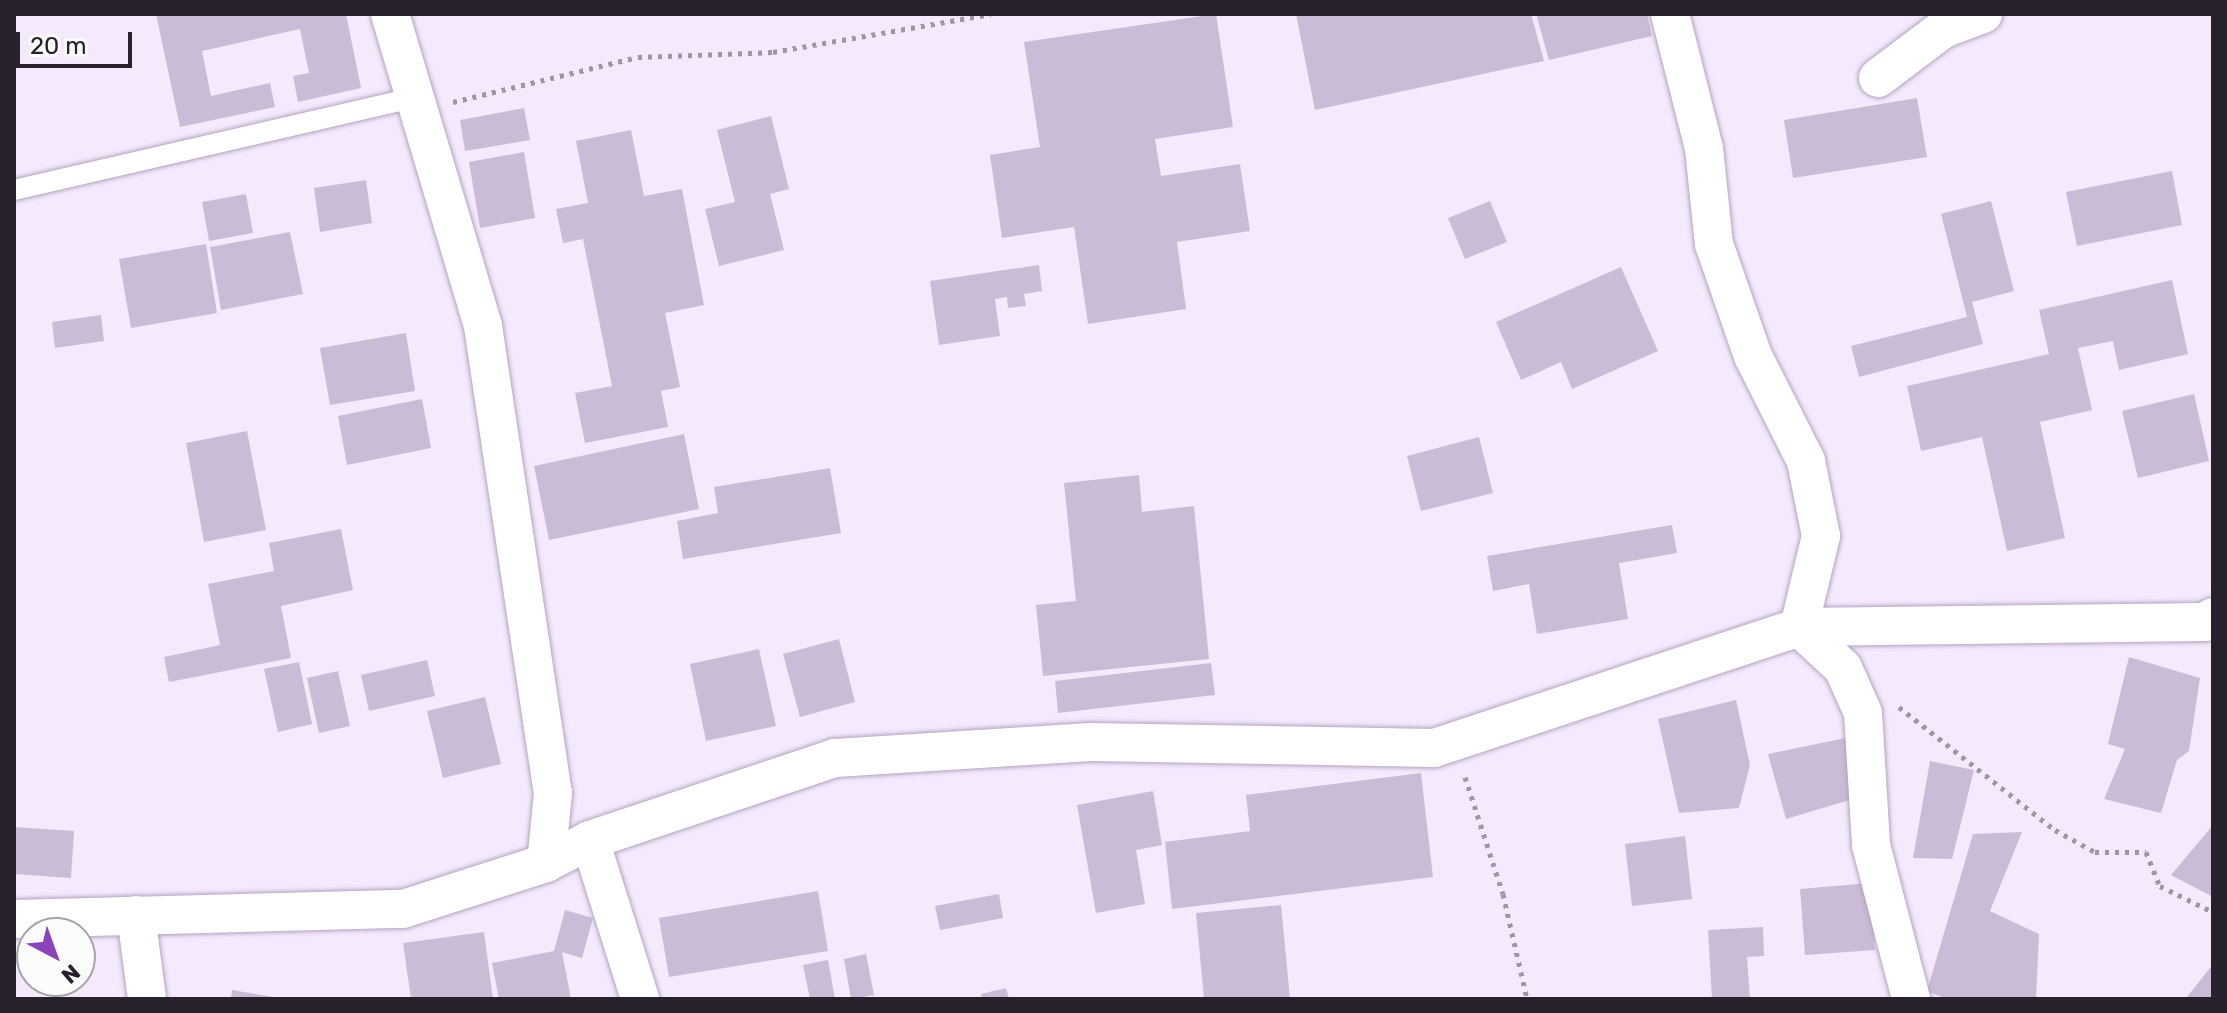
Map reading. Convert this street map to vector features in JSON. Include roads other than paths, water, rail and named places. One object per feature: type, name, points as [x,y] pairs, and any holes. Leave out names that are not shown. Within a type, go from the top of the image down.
[{"type":"street","points":[[390,14],[483,326],[553,793],[546,863]]},
{"type":"street","points":[[1670,14],[1704,148],[1714,244],[1753,356],[1806,461],[1821,536],[1799,627]]},
{"type":"street","points":[[1878,78],[1943,29],[1983,14]]},
{"type":"street","points":[[14,919],[403,909],[546,863],[590,840],[835,758],[1090,742],[1434,748],[1799,627],[2205,622],[2213,617]]},
{"type":"street","points":[[1799,627],[1843,668],[1863,713],[1871,845],[1911,999]]},
{"type":"street","points":[[590,840],[640,999]]},
{"type":"street","points":[[136,915],[147,999]]},
{"type":"lane","points":[[14,190],[415,106]]}]
